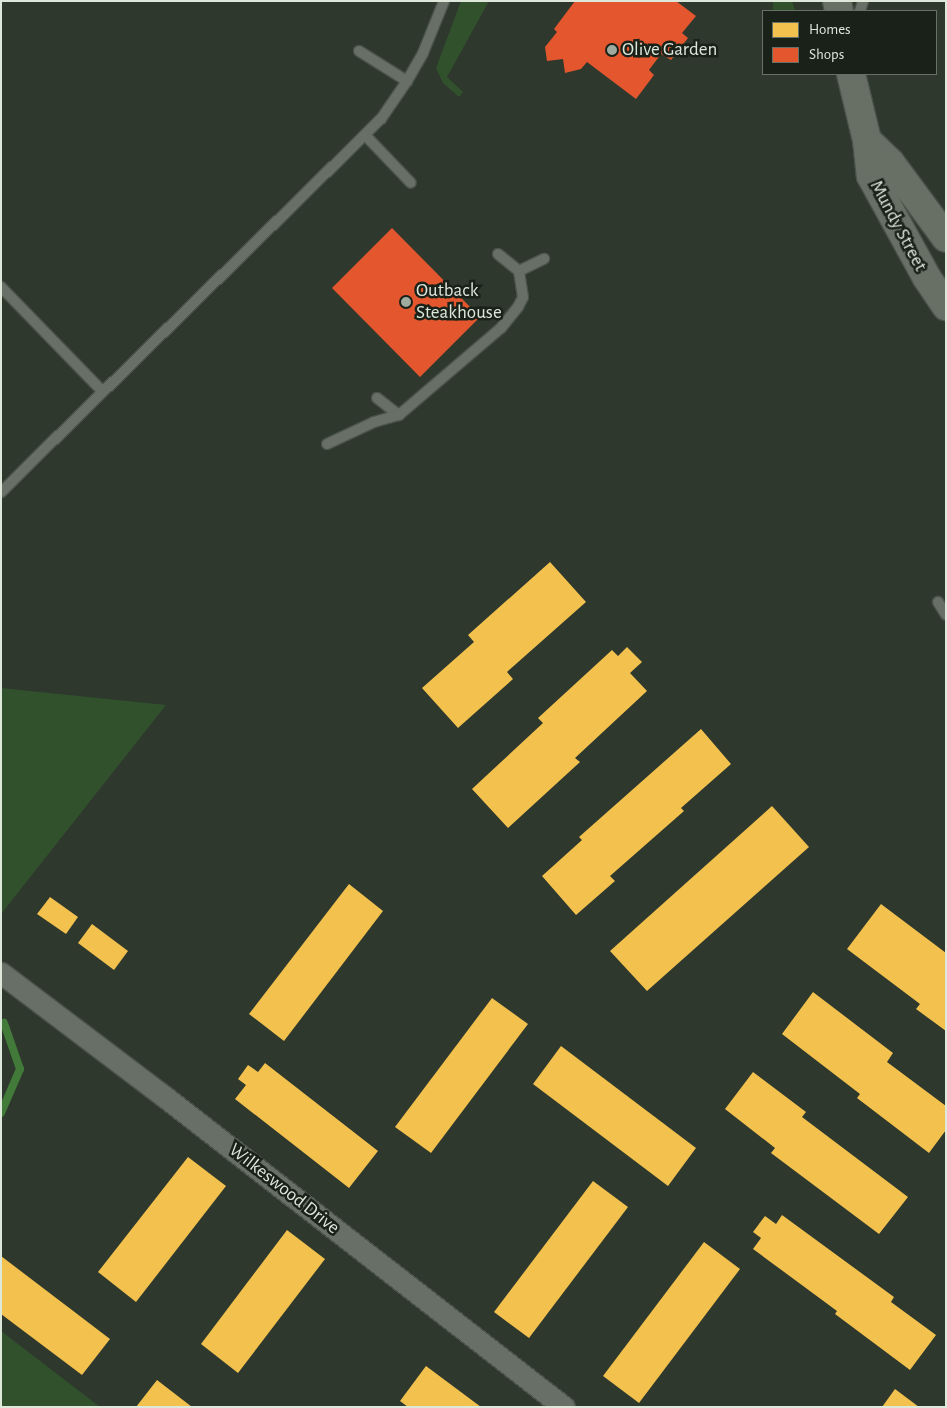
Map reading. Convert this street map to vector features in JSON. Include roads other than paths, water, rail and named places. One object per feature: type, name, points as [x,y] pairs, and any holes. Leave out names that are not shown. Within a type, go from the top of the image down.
[{"type":"main road","name":"Mundy Street","points":[[851,75],[867,140],[870,176],[927,278],[946,306]]},
{"type":"main road","name":"Mundy Street","points":[[867,140],[890,162],[946,238]]},
{"type":"street","name":"Wilkeswood Drive","points":[[1,973],[150,1085],[564,1407]]},
{"type":"lane","points":[[1,492],[381,119],[423,54],[444,1]]},
{"type":"lane","points":[[359,51],[407,81]]},
{"type":"lane","points":[[365,135],[411,183]]},
{"type":"lane","points":[[327,444],[374,422],[399,415],[501,328],[523,296],[519,270],[498,254]]},
{"type":"lane","points":[[519,270],[544,259]]},
{"type":"lane","points":[[1,287],[103,392]]},
{"type":"lane","points":[[377,398],[399,415]]},
{"type":"lane","points":[[938,602],[946,615]]},
{"type":"waterway","points":[[1,1113],[20,1069],[4,1023]]},
{"type":"place","name":"Olive Garden","points":[[612,50]]},
{"type":"place","name":"Outback Steakhouse","points":[[406,302]]}]
